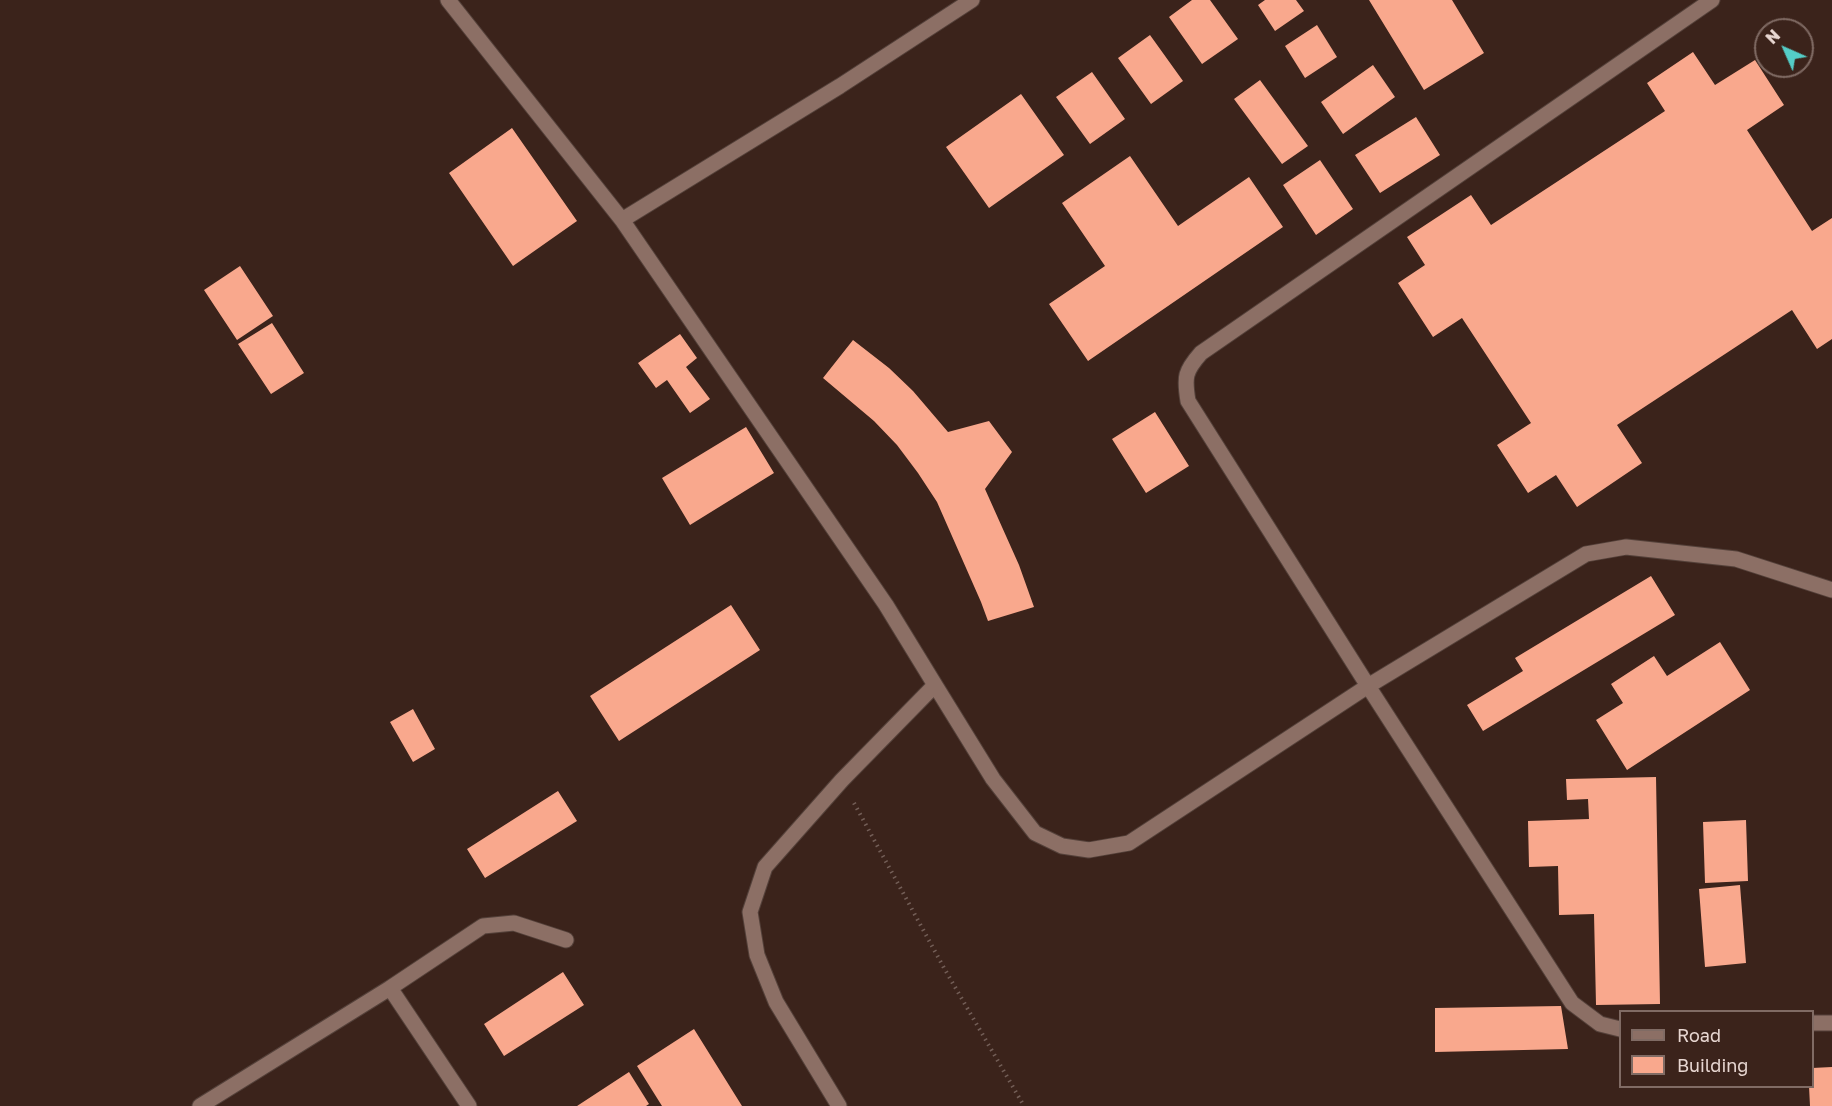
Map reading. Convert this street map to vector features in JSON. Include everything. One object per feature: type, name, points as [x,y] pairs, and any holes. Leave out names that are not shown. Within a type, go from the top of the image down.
[{"type":"street","points":[[448,0],[622,220],[886,605],[993,779],[1035,832],[1062,846],[1089,850],[1129,843],[1368,686],[1586,554],[1626,547],[1736,559],[1832,590]]},
{"type":"street","points":[[622,220],[840,86],[972,0]]},
{"type":"street","points":[[1619,1029],[1600,1024],[1572,1003],[1188,401],[1185,381],[1188,368],[1201,353],[1712,0]]},
{"type":"street","points":[[839,1106],[777,1002],[757,955],[750,912],[765,867],[842,780],[935,685]]},
{"type":"street","points":[[200,1106],[390,988],[483,926],[514,923],[566,940]]},
{"type":"street","points":[[390,988],[469,1106]]},
{"type":"street","points":[[1814,1023],[1832,1023]]},
{"type":"path","points":[[842,780],[944,968],[1024,1106]]},
{"type":"building","points":[[1192,0],[1210,0],[1238,39],[1202,64],[1169,17]]},
{"type":"building","points":[[1265,0],[1296,0],[1304,11],[1275,31],[1258,5]]},
{"type":"building","points":[[1369,0],[1452,0],[1484,53],[1424,90]]},
{"type":"building","points":[[1317,25],[1337,57],[1305,78],[1285,46]]},
{"type":"building","points":[[1150,35],[1183,81],[1151,104],[1118,58]]},
{"type":"building","points":[[1693,52],[1715,85],[1754,61],[1754,78],[1767,78],[1784,105],[1747,130],[1812,231],[1832,218],[1832,339],[1817,349],[1792,310],[1617,425],[1642,463],[1577,507],[1556,475],[1528,493],[1497,445],[1531,423],[1462,318],[1433,337],[1398,283],[1425,265],[1407,237],[1471,195],[1491,225],[1665,111],[1647,83]]},
{"type":"building","points":[[1373,65],[1395,97],[1343,134],[1321,102]]},
{"type":"building","points":[[1092,72],[1125,119],[1090,144],[1056,97]]},
{"type":"building","points":[[1260,80],[1308,146],[1282,164],[1234,99]]},
{"type":"building","points":[[1021,94],[1064,155],[989,208],[946,147]]},
{"type":"building","points":[[1416,117],[1440,155],[1380,193],[1355,155]]},
{"type":"building","points":[[512,128],[577,221],[513,266],[449,173]]},
{"type":"building","points":[[1130,156],[1178,226],[1249,177],[1283,227],[1088,361],[1049,304],[1105,266],[1062,203]]},
{"type":"building","points":[[1320,160],[1353,209],[1316,235],[1283,185]]},
{"type":"building","points":[[240,266],[273,316],[237,340],[204,290]]},
{"type":"building","points":[[272,323],[304,373],[271,394],[238,344]]},
{"type":"building","points":[[680,334],[697,358],[686,367],[710,399],[690,413],[667,380],[656,388],[638,363]]},
{"type":"building","points":[[853,340],[889,368],[913,391],[948,432],[989,421],[1012,452],[985,489],[1019,565],[1034,607],[988,621],[937,502],[918,473],[897,445],[874,421],[823,378]]},
{"type":"building","points":[[1155,412],[1189,466],[1146,493],[1112,439]]},
{"type":"building","points":[[746,427],[774,473],[690,525],[662,478]]},
{"type":"building","points":[[1651,576],[1675,615],[1483,731],[1467,705],[1523,671],[1515,658]]},
{"type":"building","points":[[731,605],[760,650],[619,741],[590,696]]},
{"type":"building","points":[[1720,642],[1750,690],[1627,770],[1596,720],[1623,703],[1611,684],[1654,656],[1667,676]]},
{"type":"building","points":[[413,709],[435,749],[413,762],[390,722]]},
{"type":"building","points":[[1656,777],[1660,1004],[1596,1005],[1594,914],[1559,915],[1558,866],[1529,867],[1528,821],[1589,819],[1588,799],[1567,800],[1566,779]]},
{"type":"building","points":[[558,791],[577,821],[485,878],[467,849]]},
{"type":"building","points":[[1746,820],[1748,881],[1705,883],[1703,822]]},
{"type":"building","points":[[1740,885],[1746,963],[1705,967],[1699,889]]},
{"type":"building","points":[[563,972],[584,1005],[504,1056],[484,1024]]},
{"type":"building","points":[[1561,1006],[1568,1049],[1435,1052],[1435,1008]]},
{"type":"building","points":[[694,1029],[742,1106],[662,1106],[637,1066]]},
{"type":"building","points":[[1832,1067],[1832,1106],[1810,1106],[1809,1088],[1814,1088],[1814,1068]]},
{"type":"building","points":[[629,1072],[649,1104],[646,1106],[577,1106]]}]
